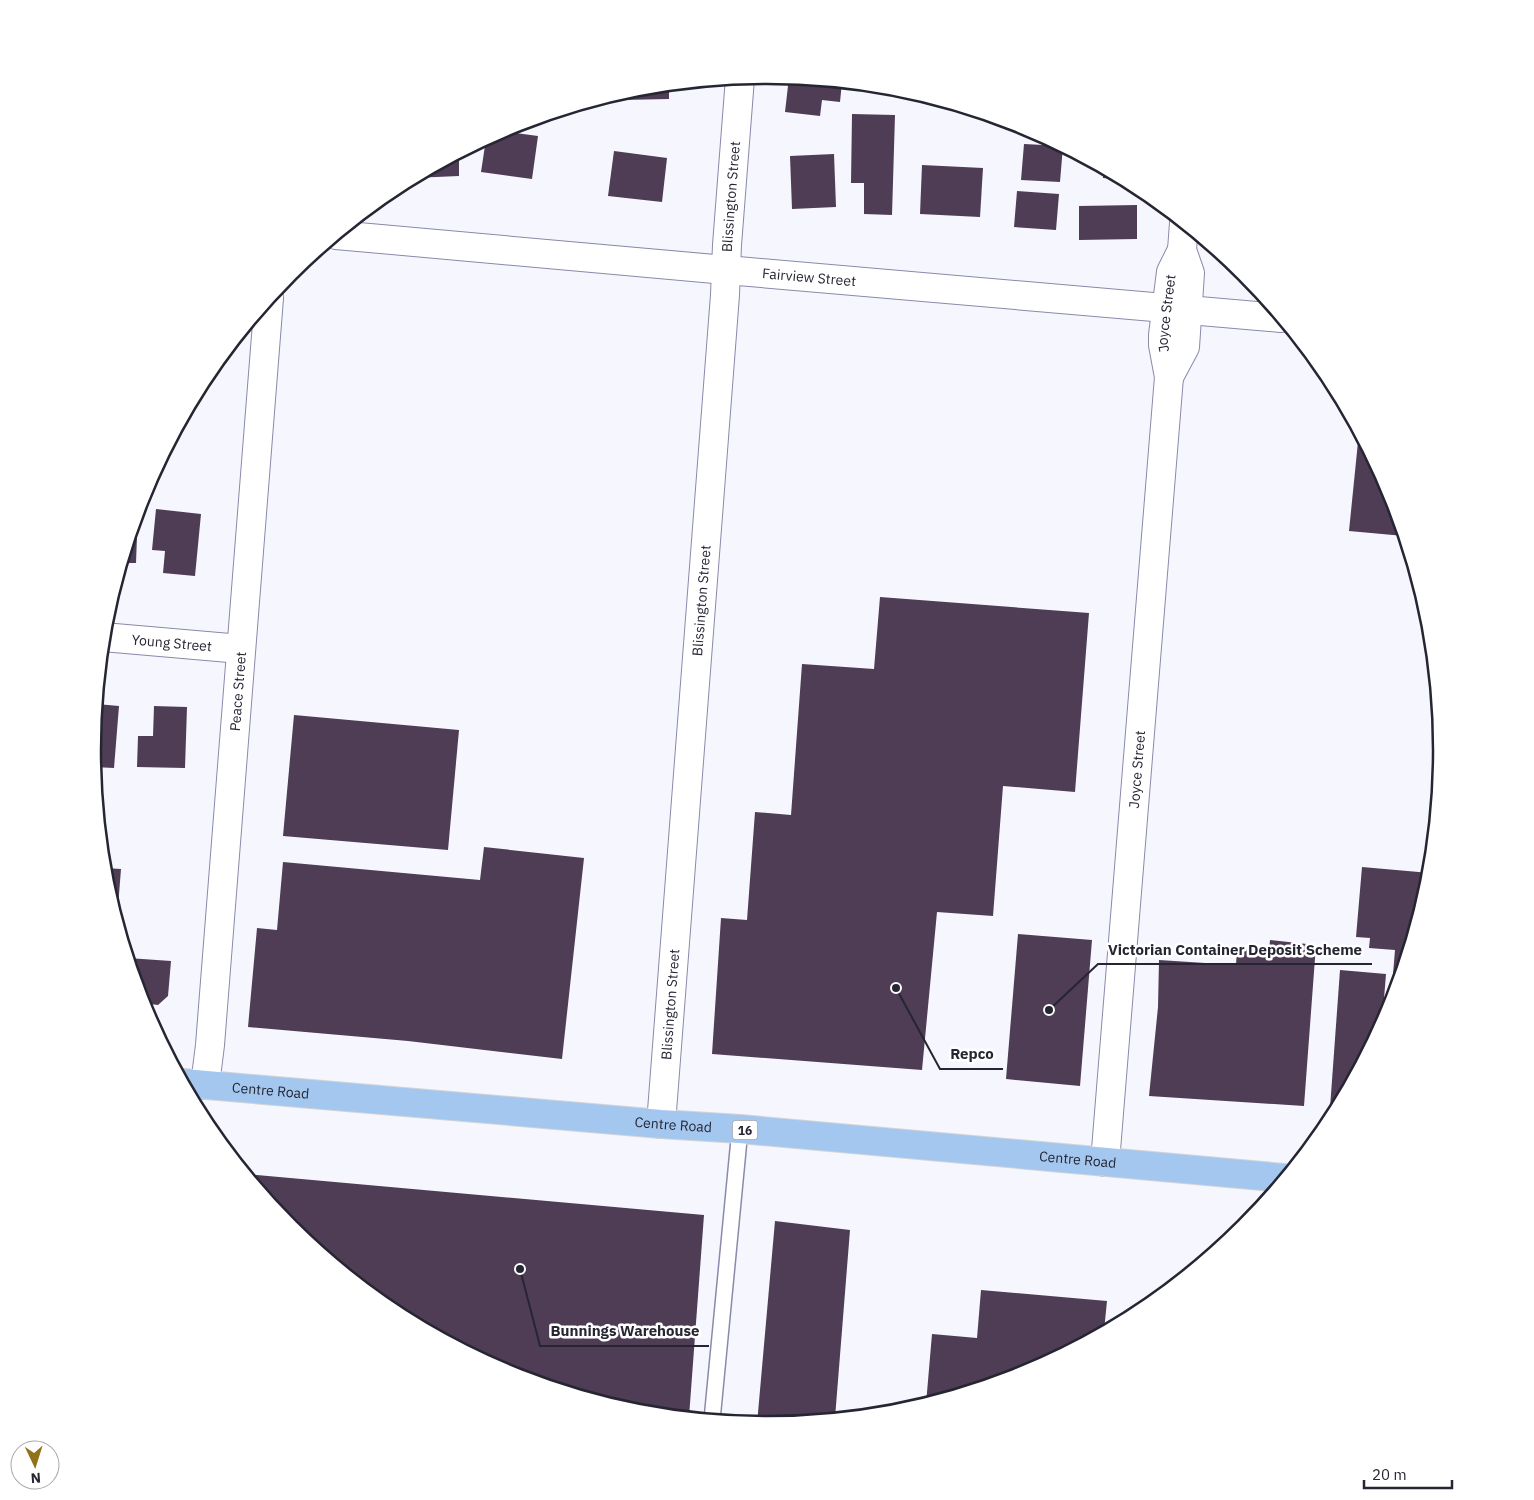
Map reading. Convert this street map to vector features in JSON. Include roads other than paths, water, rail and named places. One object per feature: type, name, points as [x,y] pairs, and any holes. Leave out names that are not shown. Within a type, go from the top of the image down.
[{"type":"main road","name":"Centre Road","points":[[194,1084],[661,1124],[740,1129],[1278,1177]]},
{"type":"street","name":"Blissington Street","points":[[661,1124],[740,85]]},
{"type":"street","name":"Joyce Street","points":[[1105,1162],[1169,378],[1185,347],[1177,308],[1190,273],[1182,250],[1183,230]]},
{"type":"street","name":"Fairview Street","points":[[344,236],[1273,317]]},
{"type":"street","name":"Peace Street","points":[[194,1084],[241,649],[268,309]]},
{"type":"street","name":"Young Street","points":[[111,638],[241,649]]},
{"type":"lane","points":[[713,1414],[740,1129]]},
{"type":"place","name":"Repco","points":[[896,988]]},
{"type":"place","name":"Victorian Container Deposit Scheme","points":[[1049,1010]]},
{"type":"place","name":"Bunnings Warehouse","points":[[520,1269]]}]
